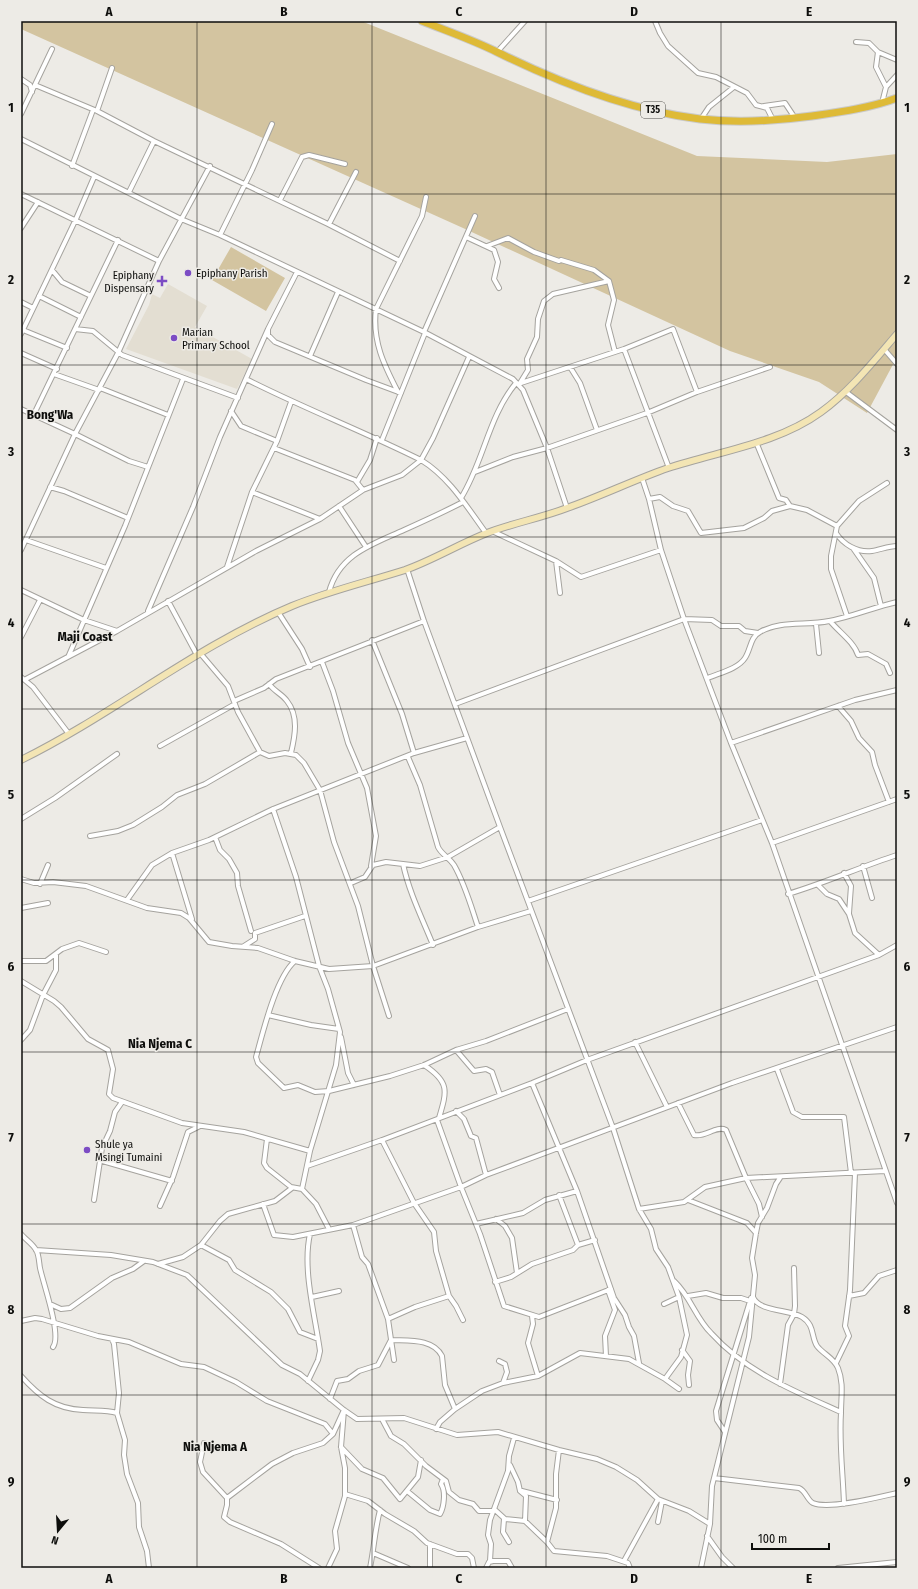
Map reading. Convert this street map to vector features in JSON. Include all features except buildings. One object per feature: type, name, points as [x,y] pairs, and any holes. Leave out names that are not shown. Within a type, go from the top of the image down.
[{"type":"highway","name":"T35","points":[[422,21],[553,76],[604,95],[658,111],[701,119],[773,120],[795,118],[840,112],[882,103],[897,98]]},
{"type":"main road","points":[[21,760],[69,734],[199,654],[259,620],[329,592],[407,569],[489,532],[567,508],[669,468],[756,442],[796,427],[822,412],[846,392],[897,334]]},
{"type":"street","points":[[497,52],[525,21]]},
{"type":"street","points":[[655,21],[668,46],[698,73],[716,77],[747,93],[756,104],[767,108],[773,120]]},
{"type":"street","points":[[856,42],[869,43],[878,52],[897,60]]},
{"type":"street","points":[[21,114],[52,49]]},
{"type":"street","points":[[878,52],[876,67],[886,87]]},
{"type":"street","points":[[72,166],[112,68]]},
{"type":"street","points":[[882,103],[886,87],[897,75]]},
{"type":"street","points":[[21,78],[30,85],[32,92]]},
{"type":"street","points":[[35,85],[95,110],[154,141],[210,166],[245,185],[329,224],[400,262]]},
{"type":"street","points":[[701,119],[709,107],[734,87]]},
{"type":"street","points":[[763,106],[785,103],[795,118]]},
{"type":"street","points":[[220,235],[245,185],[272,124]]},
{"type":"street","points":[[21,139],[72,166],[129,192],[181,219],[220,235],[424,332],[469,357],[506,375],[523,390],[547,448],[567,508]]},
{"type":"street","points":[[129,192],[154,141]]},
{"type":"street","points":[[280,200],[302,157],[309,155],[345,164]]},
{"type":"street","points":[[21,549],[76,434],[118,353],[159,261],[210,166]]},
{"type":"street","points":[[329,224],[356,172]]},
{"type":"street","points":[[67,348],[22,332],[76,219],[94,177]]},
{"type":"street","points":[[21,194],[76,219],[159,261]]},
{"type":"street","points":[[400,393],[382,360],[375,323],[376,309],[422,216],[426,197]]},
{"type":"street","points":[[21,228],[38,202]]},
{"type":"street","points":[[382,440],[424,332],[475,216]]},
{"type":"street","points":[[466,237],[493,249],[498,260],[494,278],[500,288]]},
{"type":"street","points":[[487,246],[508,238],[534,252],[594,270],[609,281],[614,300],[608,325],[615,352]]},
{"type":"street","points":[[34,414],[118,240]]},
{"type":"street","points":[[52,270],[62,282],[91,296]]},
{"type":"street","points":[[148,612],[182,533],[231,411],[268,330],[297,272]]},
{"type":"street","points":[[460,498],[475,472],[487,437],[504,398],[518,384],[528,370],[527,360],[537,337],[538,319],[544,301],[553,294],[609,281]]},
{"type":"street","points":[[310,356],[338,292]]},
{"type":"street","points":[[39,296],[81,317]]},
{"type":"street","points":[[21,302],[33,308]]},
{"type":"street","points":[[75,329],[93,331],[118,353],[183,379],[238,398]]},
{"type":"street","points":[[518,384],[624,349],[673,329],[697,392]]},
{"type":"street","points":[[268,330],[268,335],[275,342],[400,393]]},
{"type":"street","points":[[624,349],[669,468]]},
{"type":"street","points":[[884,349],[897,364]]},
{"type":"street","points":[[21,353],[55,371],[168,415]]},
{"type":"street","points":[[26,679],[117,631],[256,551],[320,519],[363,490],[398,477],[421,460],[433,438],[469,357]]},
{"type":"street","points":[[570,367],[580,383],[597,430]]},
{"type":"street","points":[[475,472],[513,457],[547,448],[648,413],[697,392],[770,367]]},
{"type":"street","points":[[69,655],[128,518],[183,379]]},
{"type":"street","points":[[246,379],[291,402],[382,440],[421,460],[433,468],[489,532],[556,561],[581,577],[661,550]]},
{"type":"street","points":[[846,392],[897,430]]},
{"type":"street","points":[[227,568],[252,492],[274,448],[291,402]]},
{"type":"street","points":[[21,409],[76,434],[110,452],[148,467]]},
{"type":"street","points":[[231,411],[241,426],[277,441]]},
{"type":"street","points":[[357,482],[370,460],[377,438]]},
{"type":"street","points":[[756,442],[779,498],[786,500],[790,506]]},
{"type":"street","points":[[274,448],[357,482],[363,490]]},
{"type":"street","points":[[642,478],[649,499],[661,550],[684,619],[708,678],[731,744],[772,843],[788,894],[843,1044],[897,1203]]},
{"type":"street","points":[[847,616],[831,569],[831,556],[837,526],[859,501],[887,483]]},
{"type":"street","points":[[50,487],[64,491],[128,518]]},
{"type":"street","points":[[252,492],[320,519]]},
{"type":"street","points":[[649,499],[660,497],[673,506],[688,511],[698,531],[702,533],[747,527],[764,518],[772,511],[790,506],[807,510],[837,526]]},
{"type":"street","points":[[329,592],[332,581],[342,564],[366,547],[463,502]]},
{"type":"street","points":[[339,506],[366,547]]},
{"type":"street","points":[[836,533],[843,543],[853,548],[870,551],[897,546]]},
{"type":"street","points":[[26,540],[106,568]]},
{"type":"street","points":[[853,548],[874,578],[880,606]]},
{"type":"street","points":[[556,561],[560,593]]},
{"type":"street","points":[[407,569],[424,621],[467,738],[613,1128],[640,1209],[652,1232],[656,1249],[668,1267],[679,1297],[688,1331],[680,1359],[665,1379]]},
{"type":"street","points":[[21,590],[84,620],[117,631]]},
{"type":"street","points":[[21,637],[40,600]]},
{"type":"street","points":[[168,601],[199,654],[228,686],[260,752],[269,756],[291,753],[296,755],[304,763],[320,790],[334,842],[351,883],[368,940],[373,966],[389,1016]]},
{"type":"street","points":[[708,678],[731,668],[742,661],[745,658],[754,637],[758,633],[768,628],[816,624],[897,602]]},
{"type":"street","points":[[278,612],[302,649],[310,667]]},
{"type":"street","points":[[455,704],[684,619],[712,620],[721,626],[739,626],[745,631],[758,633]]},
{"type":"street","points":[[160,746],[281,677],[310,667],[372,640],[424,621]]},
{"type":"street","points":[[830,621],[842,636],[848,640],[858,655],[868,654],[888,666],[890,673]]},
{"type":"street","points":[[816,624],[819,653]]},
{"type":"street","points":[[372,640],[402,714],[414,753]]},
{"type":"street","points":[[322,662],[333,691],[348,743],[367,788],[376,836],[371,866],[365,877],[351,883]]},
{"type":"street","points":[[21,677],[26,679],[69,734]]},
{"type":"street","points":[[269,684],[277,693],[286,699],[292,710],[295,730],[291,753]]},
{"type":"street","points":[[731,744],[838,706],[897,690]]},
{"type":"street","points":[[838,706],[851,721],[859,739],[872,752],[875,765],[889,802]]},
{"type":"street","points":[[127,900],[152,865],[172,853],[215,837],[273,809],[408,757],[414,753],[467,738]]},
{"type":"street","points":[[90,836],[118,831],[133,825],[162,807],[177,795],[205,784],[260,752]]},
{"type":"street","points":[[21,819],[55,798],[117,754]]},
{"type":"street","points":[[408,757],[420,785],[438,847],[441,853],[448,857],[462,878],[478,928]]},
{"type":"street","points":[[772,843],[897,799]]},
{"type":"street","points":[[273,809],[296,877],[319,966],[328,989],[340,1031],[348,1073],[354,1085]]},
{"type":"street","points":[[528,901],[762,820]]},
{"type":"street","points":[[371,866],[386,862],[420,866],[448,857],[500,827]]},
{"type":"street","points":[[215,837],[220,850],[229,859],[237,873],[238,886],[251,931]]},
{"type":"street","points":[[172,853],[193,922]]},
{"type":"street","points":[[788,894],[818,885],[844,873],[897,855]]},
{"type":"street","points":[[403,864],[410,889],[433,944]]},
{"type":"street","points":[[40,884],[48,865]]},
{"type":"street","points":[[863,866],[872,898]]},
{"type":"street","points":[[844,873],[851,886],[849,914]]},
{"type":"street","points":[[21,879],[40,884],[77,884],[147,908],[181,913],[193,922],[208,941],[225,945],[258,948],[296,961],[329,969],[373,966],[478,928],[531,911]]},
{"type":"street","points":[[818,885],[829,895],[838,898],[849,914],[855,933],[879,955]]},
{"type":"street","points":[[21,908],[48,903]]},
{"type":"street","points":[[244,947],[254,939],[255,933],[305,916]]},
{"type":"street","points":[[21,961],[46,961],[66,947],[79,943],[106,952]]},
{"type":"street","points":[[307,1166],[438,1119],[635,1042],[879,955],[897,945]]},
{"type":"street","points":[[21,1040],[30,1030],[43,995],[56,970],[56,955]]},
{"type":"street","points":[[296,961],[287,970],[268,1015],[256,1056],[258,1063],[282,1087],[298,1085],[316,1092],[329,1091],[390,1076],[424,1065],[456,1050],[486,1041],[568,1009]]},
{"type":"street","points":[[21,981],[61,1007],[88,1039],[108,1050],[113,1069],[109,1094],[113,1098],[182,1123],[244,1132],[310,1151]]},
{"type":"street","points":[[268,1015],[340,1031]]},
{"type":"street","points":[[263,1204],[273,1234],[293,1237],[353,1225],[460,1187],[486,1174],[560,1148],[667,1107],[777,1069],[843,1044],[897,1027]]},
{"type":"street","points":[[302,1189],[310,1151],[336,1065],[340,1031]]},
{"type":"street","points":[[635,1042],[667,1107]]},
{"type":"street","points":[[456,1050],[474,1071],[486,1069],[492,1072],[500,1095]]},
{"type":"street","points":[[424,1065],[440,1077],[444,1082],[445,1098],[438,1119],[460,1187],[476,1224],[504,1306],[532,1316],[542,1317],[609,1290]]},
{"type":"street","points":[[777,1069],[796,1115],[802,1117],[844,1117],[853,1173],[849,1296],[845,1326],[849,1338],[836,1363]]},
{"type":"street","points":[[532,1083],[560,1148],[595,1240],[615,1310],[604,1338],[606,1356]]},
{"type":"street","points":[[94,1200],[102,1148],[110,1131],[115,1112],[122,1102]]},
{"type":"street","points":[[678,1103],[694,1135],[699,1136],[722,1128],[726,1130],[746,1178],[759,1204],[762,1217]]},
{"type":"street","points":[[456,1111],[465,1122],[471,1136],[476,1138],[486,1174]]},
{"type":"street","points":[[182,1123],[188,1132]]},
{"type":"street","points":[[160,1206],[172,1181],[188,1132],[201,1126]]},
{"type":"street","points":[[267,1139],[264,1163],[267,1168],[292,1188],[302,1189],[316,1204],[329,1229]]},
{"type":"street","points":[[382,1140],[414,1203],[434,1232],[436,1251],[449,1296],[463,1320]]},
{"type":"street","points":[[99,1160],[172,1181]]},
{"type":"street","points":[[640,1209],[684,1202],[705,1187],[746,1178],[780,1178],[885,1171]]},
{"type":"street","points":[[701,1568],[710,1524],[711,1490],[749,1337],[755,1271],[752,1258],[756,1233],[771,1200],[776,1184],[780,1178]]},
{"type":"street","points":[[158,1264],[183,1257],[201,1245],[223,1218],[233,1212],[277,1200],[292,1188]]},
{"type":"street","points":[[476,1224],[496,1218],[523,1213],[545,1200],[577,1191]]},
{"type":"street","points":[[559,1196],[578,1245]]},
{"type":"street","points":[[688,1200],[747,1223],[756,1233]]},
{"type":"street","points":[[496,1218],[505,1226],[512,1238],[517,1273]]},
{"type":"street","points":[[353,1225],[362,1257],[368,1264],[388,1319],[394,1360]]},
{"type":"street","points":[[21,1234],[36,1250],[50,1304],[55,1341],[53,1347]]},
{"type":"street","points":[[308,1381],[319,1358],[318,1339],[306,1252],[310,1234]]},
{"type":"street","points":[[495,1282],[517,1273],[532,1264],[573,1250],[578,1245],[595,1240]]},
{"type":"street","points":[[201,1245],[229,1260],[235,1270],[271,1292],[288,1309],[300,1332],[318,1339]]},
{"type":"street","points":[[36,1250],[111,1255],[158,1264],[189,1276],[282,1365],[300,1374],[344,1410],[361,1420],[406,1418],[458,1435],[498,1432],[514,1438],[559,1450],[596,1458],[616,1467],[637,1480],[660,1500],[689,1511],[710,1524]]},
{"type":"street","points":[[50,1304],[61,1309],[70,1308],[112,1278],[133,1269],[144,1262]]},
{"type":"street","points":[[780,1384],[788,1324],[794,1314],[794,1268]]},
{"type":"street","points":[[849,1296],[864,1293],[879,1276],[897,1270]]},
{"type":"street","points":[[672,1280],[688,1296],[699,1319],[710,1333],[743,1362],[780,1384],[841,1412]]},
{"type":"street","points":[[725,1432],[717,1420],[716,1414],[733,1353],[744,1325],[754,1284]]},
{"type":"street","points":[[609,1290],[625,1315],[628,1327],[634,1336],[639,1363]]},
{"type":"street","points":[[312,1297],[339,1291]]},
{"type":"street","points":[[688,1296],[706,1293],[722,1298],[741,1298],[750,1301]]},
{"type":"street","points":[[388,1319],[415,1307],[449,1296]]},
{"type":"street","points":[[664,1304],[679,1297]]},
{"type":"street","points":[[753,1297],[758,1304],[770,1309],[794,1314],[807,1321],[814,1332],[816,1345],[836,1363],[839,1370],[842,1391],[841,1412],[844,1504]]},
{"type":"street","points":[[532,1316],[533,1324],[528,1343],[538,1376]]},
{"type":"street","points":[[21,1321],[36,1318],[53,1322],[112,1339],[129,1342],[181,1364],[204,1367],[236,1382],[268,1401],[325,1424],[333,1434]]},
{"type":"street","points":[[112,1339],[114,1344],[119,1393],[117,1413],[125,1440],[124,1455],[127,1474],[138,1503],[139,1527],[147,1551],[149,1568]]},
{"type":"street","points":[[330,1398],[336,1381],[345,1380],[359,1371],[378,1365],[391,1340]]},
{"type":"street","points":[[391,1340],[422,1342],[440,1352],[442,1356],[445,1385],[455,1409]]},
{"type":"street","points":[[682,1350],[690,1360],[688,1375],[689,1385]]},
{"type":"street","points":[[436,1429],[440,1422],[455,1409],[482,1390],[503,1383],[538,1376],[580,1353],[629,1359],[639,1363],[679,1389]]},
{"type":"street","points":[[499,1361],[505,1364],[507,1369],[503,1383]]},
{"type":"street","points":[[21,1376],[34,1390],[50,1403],[81,1410],[108,1410],[117,1413]]},
{"type":"street","points":[[227,1498],[272,1464],[293,1453],[323,1443],[333,1434],[344,1410]]},
{"type":"street","points":[[328,1568],[337,1549],[335,1531],[345,1494],[345,1468],[341,1447],[344,1410]]},
{"type":"street","points":[[382,1419],[391,1436],[404,1444],[422,1460],[426,1466],[447,1482],[448,1491],[457,1499],[471,1502],[480,1511],[493,1510],[504,1518],[525,1521],[547,1542],[554,1551],[607,1556],[624,1561],[629,1564],[630,1568]]},
{"type":"street","points":[[514,1438],[509,1456],[510,1465],[518,1482],[520,1491],[526,1496],[525,1521]]},
{"type":"street","points":[[204,1443],[200,1457],[203,1472],[227,1498],[227,1508],[223,1515],[226,1519],[281,1544],[319,1568]]},
{"type":"street","points":[[341,1447],[362,1469],[383,1478],[400,1499],[418,1477],[422,1460]]},
{"type":"street","points":[[547,1542],[557,1500],[556,1474],[559,1450]]},
{"type":"street","points":[[486,1568],[490,1561],[491,1544],[488,1535],[493,1510],[510,1465]]},
{"type":"street","points":[[714,1478],[799,1488],[803,1490],[813,1503],[844,1504],[897,1493]]},
{"type":"street","points":[[407,1491],[430,1510],[440,1514],[443,1507],[443,1488],[441,1484],[443,1479]]},
{"type":"street","points":[[520,1491],[557,1500]]},
{"type":"street","points":[[345,1494],[368,1501],[380,1510],[414,1530],[423,1540],[430,1544],[457,1554],[468,1554],[472,1558],[474,1568]]},
{"type":"street","points":[[658,1522],[660,1500]]},
{"type":"street","points":[[624,1561],[660,1500]]},
{"type":"street","points":[[370,1568],[375,1528],[380,1510]]},
{"type":"street","points":[[504,1518],[504,1532],[509,1542]]},
{"type":"street","points":[[707,1536],[722,1557],[733,1568]]},
{"type":"street","points":[[430,1544],[430,1568]]},
{"type":"street","points":[[373,1553],[408,1568]]},
{"type":"street","points":[[490,1561],[508,1561],[512,1568]]},
{"type":"street","points":[[838,1568],[897,1562]]},
{"type":"shaded area","points":[[21,21],[361,21],[697,156],[827,162],[897,154],[897,357],[867,413],[819,382],[730,351],[463,228],[21,29]]},
{"type":"shaded area","points":[[231,247],[285,278],[266,311],[212,280]]},
{"type":"shaded area","name":"Marian Primary School","points":[[168,284],[207,306],[195,327],[252,359],[237,389],[126,349],[149,305],[152,294],[160,298]]},
{"type":"place","name":"Epiphany Parish","points":[[188,273]]},
{"type":"place","name":"Epiphany Dispensary","points":[[162,281]]},
{"type":"place","name":"Marian Primary School","points":[[174,338]]},
{"type":"place","name":"Shule ya Msingi Tumaini","points":[[87,1150]]},
{"type":"district","name":"Bong'Wa","points":[[50,414]]},
{"type":"district","name":"Maji Coast","points":[[85,636]]},
{"type":"district","name":"Nia Njema C","points":[[160,1043]]},
{"type":"district","name":"Nia Njema A","points":[[215,1446]]}]
